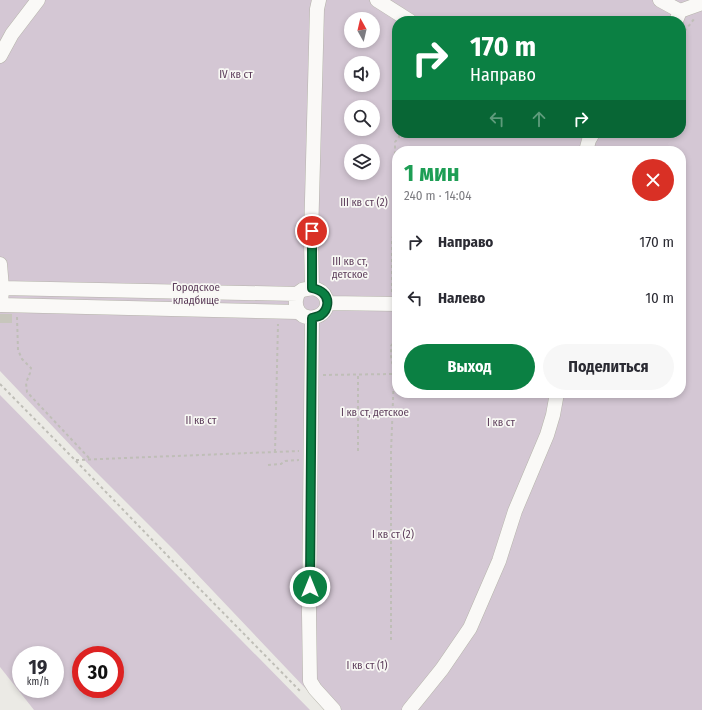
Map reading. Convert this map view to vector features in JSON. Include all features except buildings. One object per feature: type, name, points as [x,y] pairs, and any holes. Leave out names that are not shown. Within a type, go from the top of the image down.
[{"type":"street","points":[[0,56],[12,34],[38,0]]},
{"type":"street","points":[[312,288],[317,9],[319,0]]},
{"type":"street","points":[[377,0],[402,16]]},
{"type":"street","points":[[660,0],[678,16],[700,9]]},
{"type":"street","points":[[0,264],[1,305],[278,311],[298,312],[304,316],[312,318],[320,315],[326,309],[328,303],[324,294],[318,289],[312,288],[303,290],[298,294],[1,294]]},
{"type":"street","points":[[298,294],[296,303],[298,312]]},
{"type":"street","points":[[328,303],[392,304]]},
{"type":"street","points":[[312,318],[309,607],[310,681],[315,689],[334,710]]},
{"type":"street","points":[[409,710],[442,669],[470,628],[499,561],[515,511],[542,448],[553,415],[556,398]]},
{"type":"path","points":[[686,29],[700,9]]},
{"type":"path","points":[[17,305],[18,350],[22,359],[31,368],[26,383],[27,392],[90,459]]},
{"type":"path","points":[[275,452],[278,311]]},
{"type":"path","points":[[392,345],[392,362]]},
{"type":"path","points":[[311,375],[392,374]]},
{"type":"path","points":[[358,375],[358,451]]},
{"type":"path","points":[[0,384],[304,694]]},
{"type":"path","points":[[391,640],[391,452],[393,398]]},
{"type":"path","points":[[75,460],[275,452],[311,456]]},
{"type":"path","points":[[268,465],[280,464],[285,461],[311,456]]},
{"type":"green space","name":"Городское кладбище","points":[[0,0],[702,0],[702,710],[326,710],[176,552],[94,470],[0,371]]},
{"type":"green space","points":[[0,395],[310,710],[34,710],[25,698],[64,698],[64,646],[12,646],[12,682],[0,667]]},
{"type":"route","points":[[310,587],[312,318],[320,315],[326,309],[328,303],[324,294],[318,289],[312,288],[312,231]]},
{"type":"park label","name":"IV кв ст","points":[[236,74]]},
{"type":"park label","name":"III кв ст (2)","points":[[364,202]]},
{"type":"park label","name":"III кв ст, детское","points":[[350,267]]},
{"type":"park label","name":"I кв ст, детское","points":[[375,412]]},
{"type":"park label","name":"II кв ст","points":[[201,420]]},
{"type":"park label","name":"I кв ст","points":[[501,422]]},
{"type":"park label","name":"I кв ст (2)","points":[[393,534]]},
{"type":"park label","name":"I кв ст (1)","points":[[367,665]]}]
